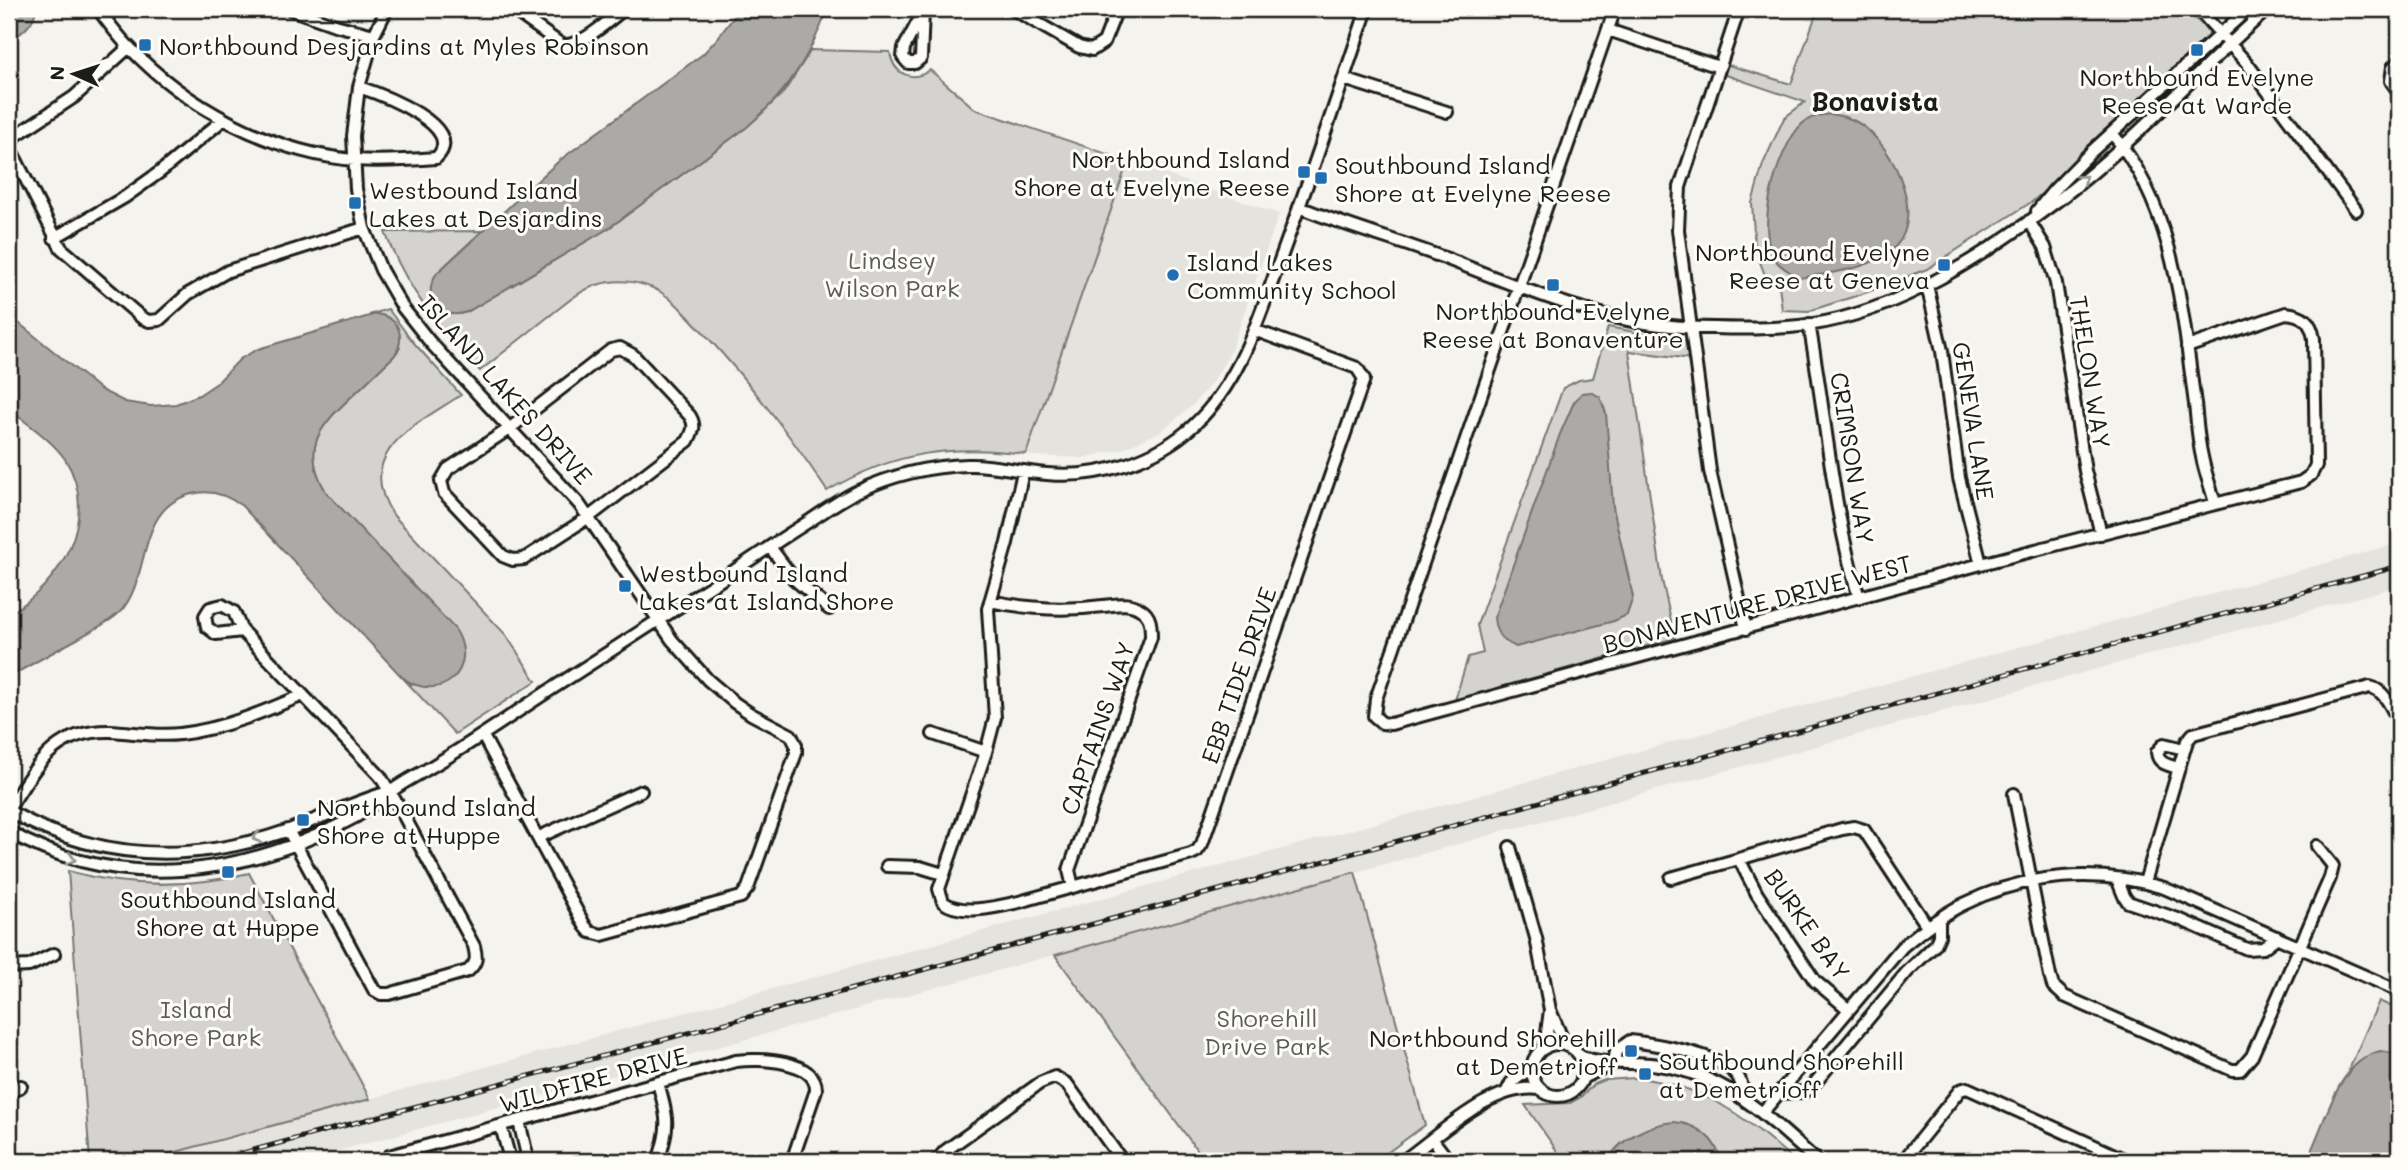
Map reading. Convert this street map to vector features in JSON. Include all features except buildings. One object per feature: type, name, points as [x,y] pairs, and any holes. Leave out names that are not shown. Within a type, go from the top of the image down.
[{"type":"street","points":[[98,9],[129,47],[187,95],[250,131],[288,145],[354,160],[436,158],[442,153],[445,144],[440,132],[410,108],[393,98],[359,87]]},
{"type":"street","points":[[290,9],[374,35]]},
{"type":"street","name":"ISLAND LAKES DRIVE","points":[[387,9],[374,35],[359,87],[353,136],[356,188],[364,228],[381,270],[403,308],[430,342],[548,468],[589,517],[658,621],[696,667],[751,714],[791,735],[796,744],[796,752],[748,888],[735,900],[608,934],[595,934],[585,926],[538,837]]},
{"type":"street","points":[[512,9],[562,46],[569,46],[582,40],[624,9]]},
{"type":"street","points":[[1013,9],[1079,47],[1092,50],[1104,42],[1117,9]]},
{"type":"street","points":[[9,832],[66,858],[101,867],[132,870],[191,870],[231,864],[295,844],[376,804],[391,791],[483,736],[546,692],[852,494],[910,471],[970,465],[1052,475],[1087,474],[1136,460],[1167,446],[1194,426],[1221,395],[1240,363],[1299,207],[1367,9]]},
{"type":"street","points":[[1519,287],[1615,9]]},
{"type":"street","points":[[1740,9],[1680,187],[1678,230],[1710,471],[1746,629]]},
{"type":"street","points":[[2197,9],[2226,38],[2356,210]]},
{"type":"street","points":[[1299,207],[1586,310],[1647,323],[1692,328],[1750,329],[1809,324],[1861,312],[1927,285],[1976,258],[2029,221],[2063,196],[2122,145],[2226,38],[2248,9]]},
{"type":"street","points":[[2029,221],[2054,190],[2112,133],[2226,38],[2268,9]]},
{"type":"street","points":[[1608,30],[1719,67]]},
{"type":"street","points":[[129,47],[74,97],[11,140],[11,155],[54,238],[69,256],[142,318],[149,321],[159,320],[187,294],[228,271],[364,228]]},
{"type":"street","points":[[2399,62],[2393,67],[2391,81],[2399,92]]},
{"type":"street","points":[[1344,79],[1447,112]]},
{"type":"street","points":[[54,238],[125,197],[160,172],[224,118]]},
{"type":"street","points":[[2112,133],[2144,178],[2164,228],[2172,257],[2187,347],[2202,457],[2215,503]]},
{"type":"street","name":"THELON WAY","points":[[2029,221],[2045,247],[2056,283],[2085,471],[2101,534]]},
{"type":"street","name":"GENEVA LANE","points":[[1927,285],[1942,351],[1959,478],[1981,564]]},
{"type":"street","name":"BONAVENTURE DRIVE WEST","points":[[1519,287],[1376,699],[1374,716],[1382,723],[1391,724],[1981,564],[2301,482],[2312,475],[2316,465],[2315,339],[2307,319],[2299,314],[2286,313],[2187,347]]},
{"type":"street","name":"CRIMSON WAY","points":[[1809,324],[1837,507],[1849,567],[1859,598]]},
{"type":"street","name":"EBB TIDE DRIVE","points":[[943,874],[939,889],[943,902],[958,908],[989,907],[1073,887],[1191,853],[1197,851],[1202,844],[1364,379],[1357,369],[1254,330]]},
{"type":"street","points":[[620,348],[633,355],[690,416],[694,422],[694,430],[688,441],[589,517],[524,559],[513,560],[503,556],[444,493],[441,481],[448,469],[509,429],[611,350],[620,348]]},
{"type":"street","points":[[887,866],[920,867],[943,874],[986,752],[995,718],[988,617],[990,601],[1023,472]]},
{"type":"street","points":[[770,547],[794,579],[829,609]]},
{"type":"street","name":"CAPTAINS WAY","points":[[990,601],[1053,610],[1127,604],[1141,609],[1149,618],[1151,625],[1148,645],[1069,870],[1073,887]]},
{"type":"street","points":[[242,631],[380,776],[391,791],[474,946],[476,964],[468,971],[389,994],[374,990],[288,830]]},
{"type":"street","points":[[2145,882],[2184,749],[2193,734],[2370,687],[2378,688],[2383,693],[2399,722]]},
{"type":"street","points":[[303,695],[209,729],[163,736],[98,731],[67,741],[45,754],[30,773],[9,810],[78,841],[114,850],[155,853],[213,848],[288,830],[391,791]]},
{"type":"street","points":[[933,734],[986,752]]},
{"type":"street","points":[[483,736],[538,837],[641,791]]},
{"type":"street","points":[[2178,768],[2162,762],[2157,752],[2164,744],[2184,749]]},
{"type":"street","points":[[2014,794],[2055,990],[2232,1070],[2241,1070],[2252,1056],[2330,878],[2333,866],[2317,846]]},
{"type":"street","name":"BURKE BAY","points":[[1671,878],[1854,827],[1864,830],[1927,926]]},
{"type":"street","points":[[1510,847],[1536,938],[1550,1010],[1565,1045],[1580,1056],[1614,1063],[1660,1065],[1693,1073],[1743,1097],[1816,1161]]},
{"type":"street","name":"BURKE BAY","points":[[1739,859],[1758,894],[1815,981],[1848,1009]]},
{"type":"street","points":[[1762,1113],[1892,957],[1927,926],[1962,904],[2031,881],[2089,876],[2145,882],[2176,891],[2399,991]]},
{"type":"street","points":[[2117,879],[2128,902],[2181,920],[2247,949],[2263,948],[2277,937]]},
{"type":"street","points":[[1779,1093],[1810,1089],[1907,972],[1936,945],[1939,919]]},
{"type":"street","points":[[9,967],[29,966],[54,954]]},
{"type":"street","points":[[1545,1048],[1550,1010]]},
{"type":"street","points":[[1614,1063],[1616,1051],[1630,1041],[1688,1052],[1730,1069],[1740,1079],[1743,1097]]},
{"type":"street","points":[[1565,1045],[1545,1048],[1536,1056],[1532,1067],[1533,1079],[1540,1088],[1552,1095],[1566,1094],[1574,1089],[1582,1078],[1614,1063]]},
{"type":"street","points":[[1580,1056],[1582,1078]]},
{"type":"street","name":"WILDFIRE DRIVE","points":[[384,1161],[389,1156],[736,1061],[758,1058],[777,1061],[814,1076],[816,1090],[792,1161]]},
{"type":"street","points":[[1507,1091],[1511,1083],[1532,1067]]},
{"type":"street","points":[[936,1161],[945,1151],[1040,1083],[1055,1077],[1067,1084],[1122,1161]]},
{"type":"street","points":[[658,1083],[668,1122],[658,1161]]},
{"type":"street","points":[[9,1094],[21,1086]]},
{"type":"street","points":[[1403,1161],[1477,1107],[1507,1091],[1540,1088]]},
{"type":"street","points":[[1903,1161],[1960,1090],[1968,1088],[2128,1161]]},
{"type":"street","points":[[519,1121],[526,1151],[521,1161]]},
{"type":"street","points":[[501,1126],[509,1156],[514,1161]]},
{"type":"street","points":[[1433,1140],[1449,1161]]},
{"type":"shaded area","points":[[9,9],[36,9],[30,24],[9,41]]},
{"type":"shaded area","points":[[740,9],[828,9],[813,44],[795,74],[761,114],[609,228],[467,312],[449,313],[436,305],[431,290],[437,273],[560,160],[703,54]]},
{"type":"shaded area","points":[[1832,114],[1851,119],[1866,129],[1891,159],[1906,196],[1904,232],[1895,247],[1875,261],[1850,269],[1799,278],[1777,262],[1770,249],[1767,232],[1771,191],[1784,152],[1802,124],[1820,115]]},
{"type":"shaded area","name":"Island Lakes Community School","points":[[1128,161],[1279,214],[1230,353],[1213,381],[1192,406],[1160,432],[1122,449],[1083,458],[1026,454]]},
{"type":"shaded area","points":[[376,314],[391,319],[395,324],[400,336],[398,349],[329,419],[317,440],[315,463],[326,492],[455,629],[462,644],[463,657],[460,669],[452,679],[442,685],[430,687],[416,685],[402,677],[242,506],[231,499],[209,492],[177,500],[163,511],[147,543],[130,597],[120,612],[111,620],[9,677],[9,614],[28,601],[59,567],[70,547],[77,525],[79,503],[75,481],[65,459],[46,438],[9,409],[9,315],[101,390],[125,402],[151,406],[176,404],[199,395],[217,383],[240,359],[258,349]]},
{"type":"shaded area","points":[[1591,392],[1600,397],[1606,413],[1613,507],[1633,597],[1627,615],[1614,621],[1516,647],[1500,636],[1494,618],[1560,434],[1574,402],[1582,393]]},
{"type":"shaded area","points":[[2399,543],[2399,586],[828,1017],[301,1161],[143,1161]]},
{"type":"shaded area","points":[[2380,1051],[2399,1054],[2399,1156],[2396,1161],[2306,1161],[2342,1082],[2352,1068]]},
{"type":"shaded area","points":[[1674,1122],[1698,1129],[1715,1145],[1721,1161],[1608,1161],[1619,1146],[1636,1134]]},
{"type":"green space","points":[[1818,9],[2186,9],[2217,40],[2033,201],[1927,269],[1809,311],[1782,310],[1779,285],[1765,275],[1755,249],[1752,203],[1763,164],[1784,118],[1805,102],[1723,74],[1725,64],[1791,84]]},
{"type":"green space","name":"Lindsey Wilson Park","points":[[811,50],[890,52],[899,71],[917,76],[930,70],[975,109],[1128,161],[1026,454],[972,450],[923,454],[875,467],[827,491],[768,408],[736,369],[682,309],[659,291],[620,281],[583,291],[480,371],[437,323],[404,273],[385,232],[482,231],[437,273],[467,312],[609,228],[747,127],[784,92]]},
{"type":"green space","points":[[388,309],[414,343],[461,395],[409,429],[395,443],[385,458],[380,475],[383,494],[394,516],[506,635],[536,681],[455,734],[402,677],[412,685],[315,463],[317,440],[329,419],[400,348],[376,314],[369,315]]},
{"type":"green space","points":[[1608,327],[1690,342],[1692,359],[1629,351],[1662,580],[1675,638],[1455,700],[1468,657],[1483,653],[1477,625],[1563,388],[1579,380],[1593,378]]},
{"type":"green space","name":"Island Shore Park","points":[[68,871],[113,881],[158,884],[204,881],[249,873],[370,1099],[143,1161],[90,1161]]},
{"type":"green space","name":"Shorehill Drive Park","points":[[1355,872],[1425,1125],[1376,1161],[1205,1161],[1055,955]]},
{"type":"green space","points":[[2379,1001],[2399,1010],[2399,1054],[2393,1052],[2348,1072]]},
{"type":"green space","points":[[1635,1078],[1660,1081],[1703,1095],[1741,1117],[1795,1161],[1721,1161],[1719,1154],[1611,1155],[1608,1161],[1564,1161],[1525,1105],[1570,1103],[1581,1097],[1594,1084],[1605,1080]]},
{"type":"railway","points":[[213,1161],[1212,892],[2399,566]]},
{"type":"place","name":"Northbound Desjardins at Myles Robinson","points":[[145,45]]},
{"type":"place","name":"Northbound Evelyne Reese at Warde","points":[[2197,50]]},
{"type":"place","name":"Northbound Island Shore at Evelyne Reese","points":[[1304,172]]},
{"type":"place","name":"Southbound Island Shore at Evelyne Reese","points":[[1321,178]]},
{"type":"place","name":"Westbound Island Lakes at Desjardins","points":[[355,203]]},
{"type":"place","name":"Northbound Evelyne Reese at Geneva","points":[[1944,265]]},
{"type":"place","name":"Island Lakes Community School","points":[[1173,275]]},
{"type":"place","name":"Northbound Evelyne Reese at Bonaventure","points":[[1553,285]]},
{"type":"place","name":"Westbound Island Lakes at Island Shore","points":[[625,586]]},
{"type":"place","name":"Northbound Island Shore at Huppe","points":[[303,820]]},
{"type":"place","name":"Southbound Island Shore at Huppe","points":[[228,872]]},
{"type":"place","name":"Northbound Shorehill at Demetrioff","points":[[1631,1051]]},
{"type":"place","name":"Southbound Shorehill at Demetrioff","points":[[1645,1074]]},
{"type":"district","name":"Bonavista","points":[[1875,101]]}]
